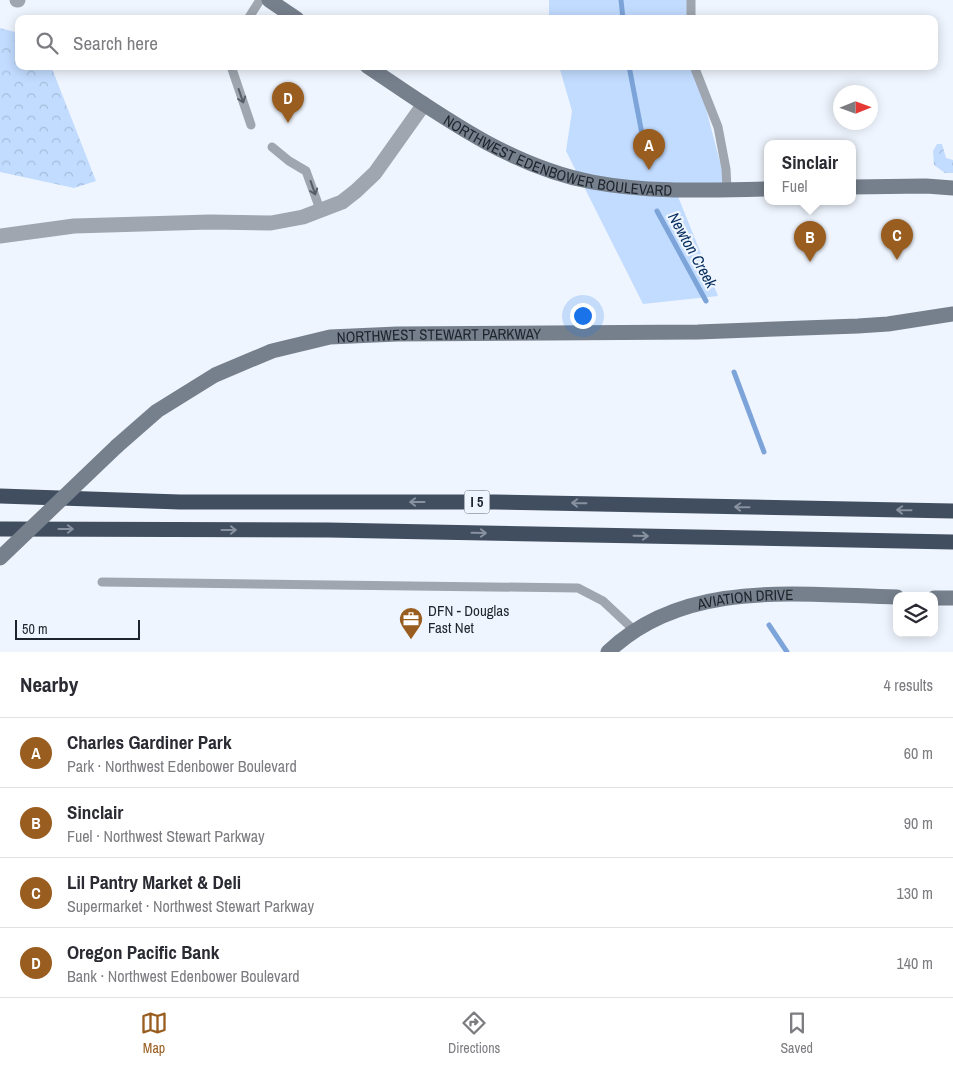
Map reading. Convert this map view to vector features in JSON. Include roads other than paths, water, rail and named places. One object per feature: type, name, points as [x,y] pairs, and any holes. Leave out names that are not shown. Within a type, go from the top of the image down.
[{"type":"highway","name":"I 5","points":[[0,496],[180,502],[495,502],[953,511]]},
{"type":"highway","name":"I 5","points":[[0,529],[339,530],[953,542]]},
{"type":"main road","points":[[269,0],[291,15]]},
{"type":"main road","name":"NORTHWEST EDENBOWER BOULEVARD","points":[[373,70],[484,142],[537,166],[563,175],[629,188],[764,189]]},
{"type":"main road","points":[[856,188],[926,186],[953,188]]},
{"type":"main road","name":"NORTHWEST STEWART PARKWAY","points":[[0,558],[117,446],[157,411],[215,375],[272,350],[330,338],[398,334],[726,331],[888,324],[953,314]]},
{"type":"main road","name":"AVIATION DRIVE","points":[[608,652],[635,631],[658,618],[704,602],[760,594],[893,597]]},
{"type":"main road","points":[[938,598],[953,598]]},
{"type":"street","points":[[0,236],[93,225],[285,222],[321,212],[342,202],[375,173],[424,104]]},
{"type":"lane","points":[[251,15],[260,0]]},
{"type":"lane","points":[[691,0],[691,15]]},
{"type":"lane","points":[[231,70],[251,125]]},
{"type":"lane","points":[[696,70],[718,127],[726,168],[727,189]]},
{"type":"lane","points":[[272,147],[289,161],[306,171],[321,212]]},
{"type":"lane","points":[[102,582],[578,588],[602,602],[635,631]]},
{"type":"waterway","name":"Newton Creek","points":[[621,0],[623,15]]},
{"type":"waterway","name":"Newton Creek","points":[[630,70],[647,160]]},
{"type":"waterway","name":"Newton Creek","points":[[657,211],[706,301]]},
{"type":"waterway","name":"Newton Creek","points":[[734,372],[764,452]]},
{"type":"waterway","name":"Newton Creek","points":[[769,625],[787,652]]},
{"type":"place","name":"Oregon Pacific Bank","points":[[288,123]]},
{"type":"place","name":"Charles Gardiner Park","points":[[649,170]]},
{"type":"place","name":"Lil Pantry Market & Deli","points":[[897,260]]},
{"type":"place","name":"Sinclair","points":[[810,262]]},
{"type":"place","name":"DFN - Douglas Fast Net","points":[[411,640]]}]
